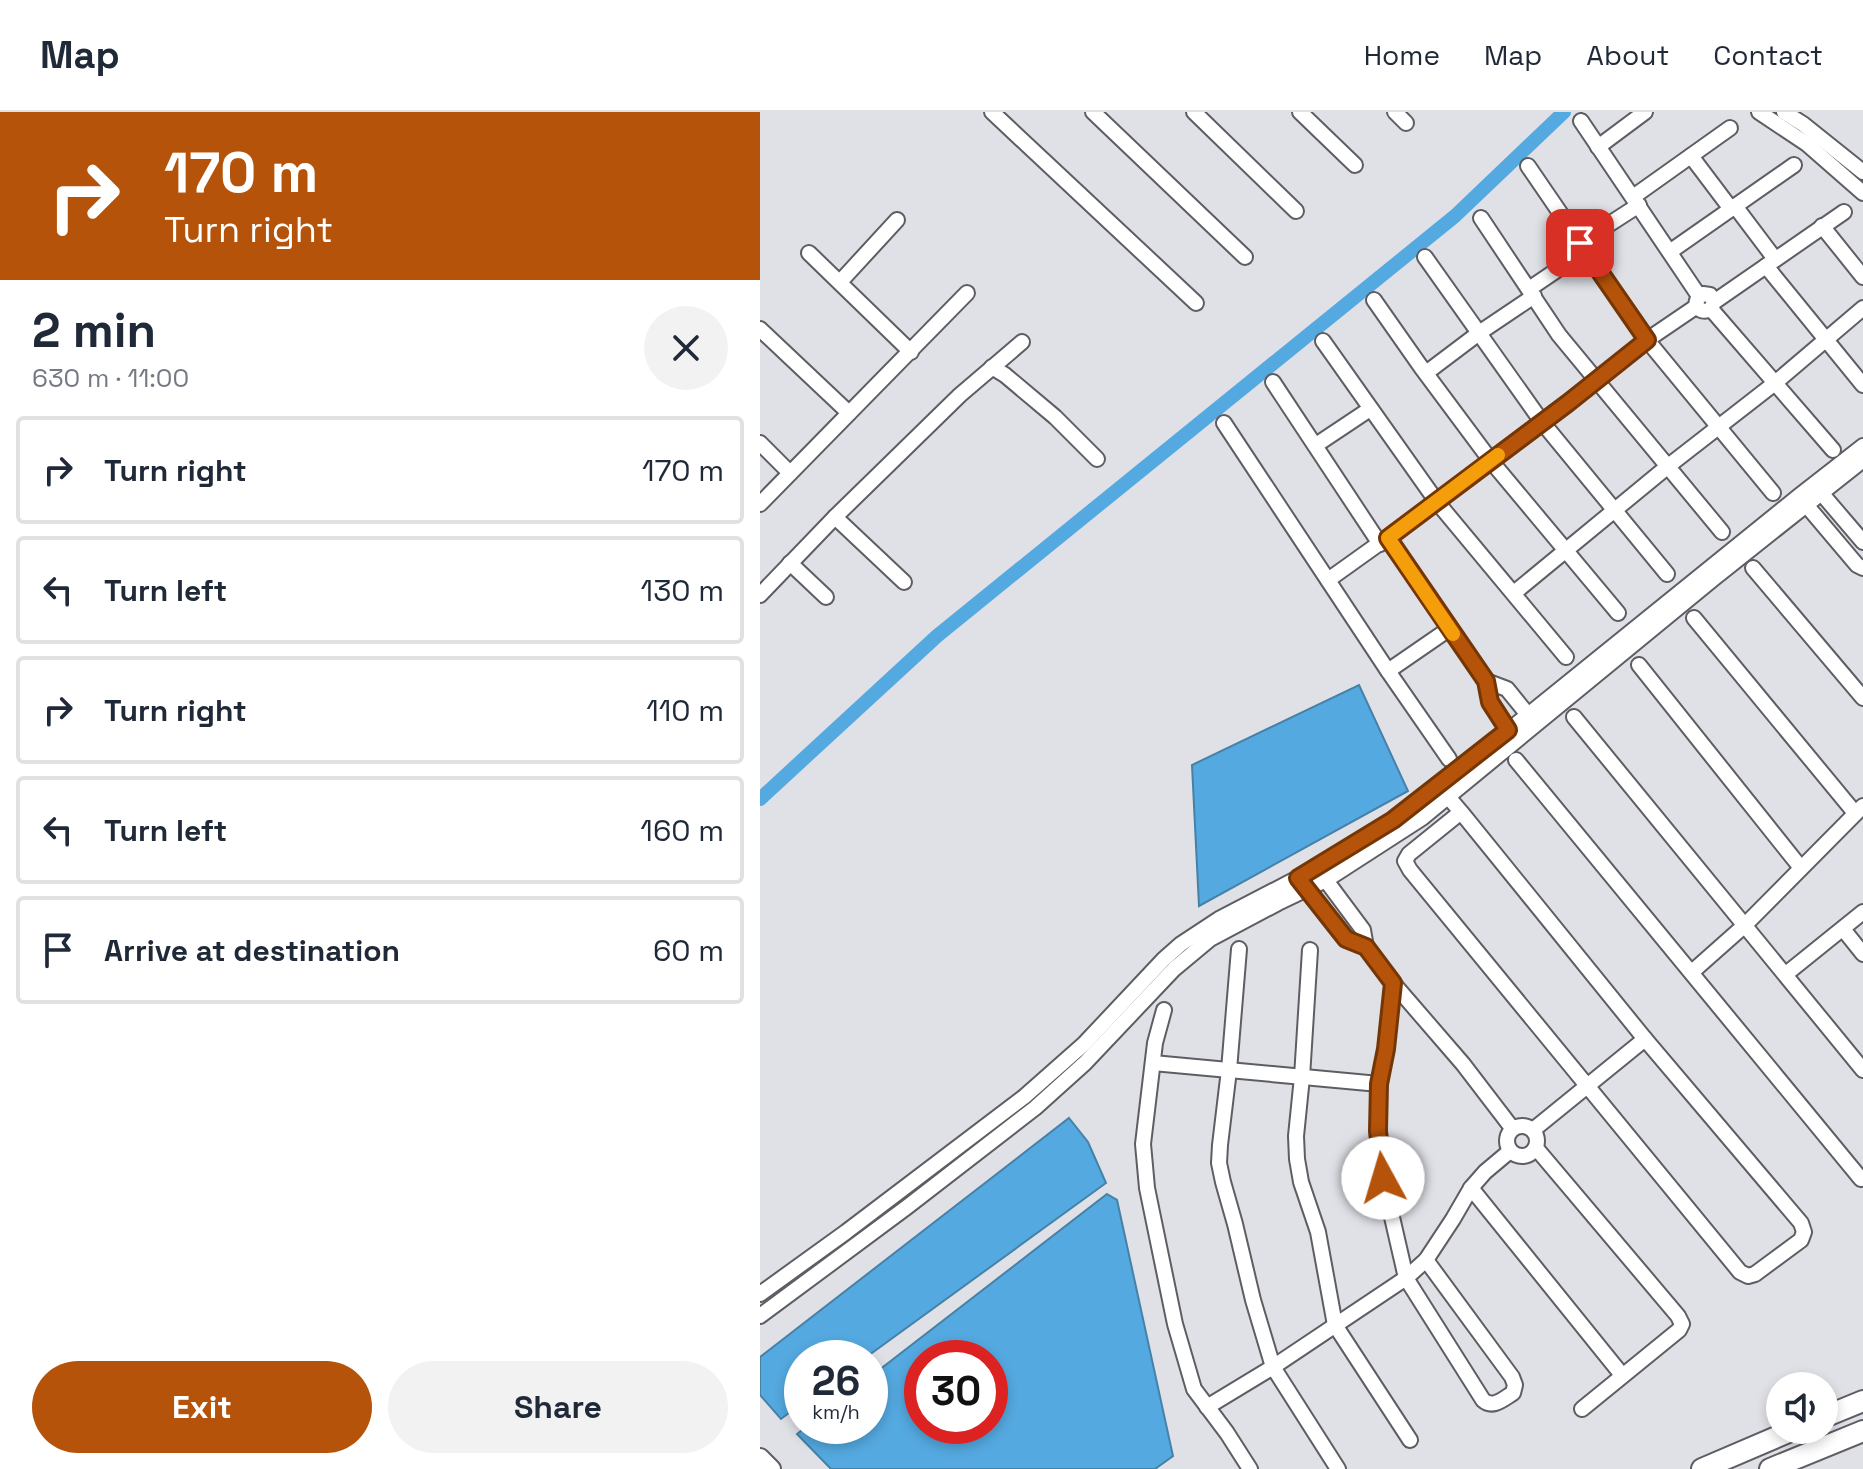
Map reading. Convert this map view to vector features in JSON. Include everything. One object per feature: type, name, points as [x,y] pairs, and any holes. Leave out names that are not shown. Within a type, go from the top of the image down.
[{"type":"highway","points":[[1838,1411],[1863,1401]]},
{"type":"highway","points":[[1770,1469],[1863,1431]]},
{"type":"highway","points":[[1702,1469],[1766,1442]]},
{"type":"main road","points":[[760,1458],[771,1469]]},
{"type":"street","points":[[992,112],[1196,303]]},
{"type":"street","points":[[1093,112],[1245,257]]},
{"type":"street","points":[[1194,112],[1296,211]]},
{"type":"street","points":[[1300,112],[1355,165]]},
{"type":"street","points":[[1598,147],[1645,112]]},
{"type":"street","points":[[1759,112],[1807,144],[1863,193]]},
{"type":"street","points":[[1784,112],[1863,172]]},
{"type":"street","points":[[1581,121],[1705,303],[1833,450]]},
{"type":"street","points":[[1426,373],[1531,292],[1636,201],[1730,128]]},
{"type":"street","points":[[1691,156],[1733,208],[1826,340],[1863,385]]},
{"type":"street","points":[[1671,251],[1794,165]]},
{"type":"street","points":[[1528,166],[1647,340],[1773,493]]},
{"type":"street","points":[[1328,580],[1437,502],[1647,340],[1771,263],[1844,212]]},
{"type":"street","points":[[1481,218],[1559,335],[1722,532]]},
{"type":"street","points":[[840,282],[897,220]]},
{"type":"street","points":[[1822,226],[1863,277]]},
{"type":"street","points":[[809,253],[911,352]]},
{"type":"street","points":[[1425,257],[1542,422],[1667,574]]},
{"type":"street","points":[[760,504],[967,293]]},
{"type":"street","points":[[1374,300],[1491,461],[1618,613]]},
{"type":"street","points":[[1514,593],[1775,383],[1863,308]]},
{"type":"street","points":[[760,329],[849,413]]},
{"type":"street","points":[[1323,341],[1437,502],[1566,657]]},
{"type":"street","points":[[760,595],[960,395],[1022,342]]},
{"type":"street","points":[[992,367],[1055,417],[1097,459]]},
{"type":"street","points":[[1273,382],[1486,681],[1490,702],[1512,736]]},
{"type":"street","points":[[1316,445],[1370,409]]},
{"type":"street","points":[[1224,423],[1449,759]]},
{"type":"street","points":[[760,443],[790,473]]},
{"type":"street","points":[[1302,884],[1326,880],[1403,831],[1444,791],[1818,488],[1863,446]]},
{"type":"street","points":[[1818,488],[1863,460]]},
{"type":"street","points":[[1818,488],[1863,542]]},
{"type":"street","points":[[1802,501],[1857,565],[1863,568]]},
{"type":"street","points":[[835,517],[904,582]]},
{"type":"street","points":[[790,563],[826,597]]},
{"type":"street","points":[[1753,568],[1863,698]]},
{"type":"street","points":[[1692,972],[1745,925],[1859,809],[1694,618]]},
{"type":"street","points":[[1388,671],[1449,629]]},
{"type":"street","points":[[1639,665],[1801,868]]},
{"type":"street","points":[[1486,681],[1507,689],[1532,719]]},
{"type":"street","points":[[1574,717],[1863,1070]]},
{"type":"street","points":[[1516,760],[1861,1179]]},
{"type":"street","points":[[1444,791],[1645,1039],[1801,1223],[1804,1232],[1801,1240],[1755,1274],[1748,1276],[1740,1272],[1410,870],[1405,861],[1409,854],[1461,812]]},
{"type":"street","points":[[760,1294],[1024,1097],[1084,1044],[1133,992],[1169,964],[1278,903],[1302,884],[1315,867],[1444,791]]},
{"type":"street","points":[[1315,867],[1363,930],[1366,947],[1393,983],[1455,1054],[1512,1128]]},
{"type":"street","points":[[1302,884],[1346,939],[1366,947]]},
{"type":"street","points":[[1786,974],[1863,912]]},
{"type":"street","points":[[1843,929],[1863,954]]},
{"type":"street","points":[[1239,949],[1219,1163],[1273,1367],[1338,1469]]},
{"type":"street","points":[[1310,950],[1296,1136],[1301,1182],[1318,1232],[1335,1325],[1410,1440]]},
{"type":"street","points":[[760,1316],[1035,1108],[1085,1063],[1134,1010],[1169,964]]},
{"type":"street","points":[[1393,983],[1379,1084],[1378,1131],[1383,1178],[1406,1278],[1483,1400],[1494,1404],[1513,1393],[1515,1385],[1512,1377],[1426,1260]]},
{"type":"street","points":[[1164,1010],[1155,1043],[1143,1144],[1147,1188],[1175,1324],[1194,1389],[1250,1469]]},
{"type":"street","points":[[1533,1130],[1645,1039]]},
{"type":"street","points":[[1153,1063],[1379,1084]]},
{"type":"street","points":[[1536,1148],[1525,1156],[1510,1151],[1506,1140],[1512,1128],[1521,1125],[1533,1130],[1537,1138],[1536,1148],[1682,1324],[1679,1330],[1582,1409]]},
{"type":"street","points":[[1207,1407],[1406,1278],[1426,1260],[1471,1188],[1510,1151]]},
{"type":"street","points":[[1471,1188],[1622,1375]]},
{"type":"water","points":[[1359,685],[1408,791],[1199,906],[1192,765]]},
{"type":"water","points":[[1069,1118],[1088,1142],[1106,1183],[888,1341],[784,1340],[784,1417],[781,1419],[760,1395],[760,1357]]},
{"type":"water","points":[[1107,1194],[1117,1200],[1173,1456],[1155,1469],[831,1469],[807,1444],[888,1444],[888,1363],[904,1351],[904,1444],[1008,1444],[1008,1340],[918,1340]]},
{"type":"waterway","points":[[760,799],[937,636],[1455,216],[1564,112]]},
{"type":"slow traffic","points":[[1453,634],[1388,538],[1498,455]]},
{"type":"route","points":[[1383,1178],[1378,1131],[1379,1084],[1393,983],[1366,947],[1346,939],[1298,878],[1393,820],[1508,730],[1490,702],[1486,681],[1388,538],[1647,340],[1580,243]]}]
